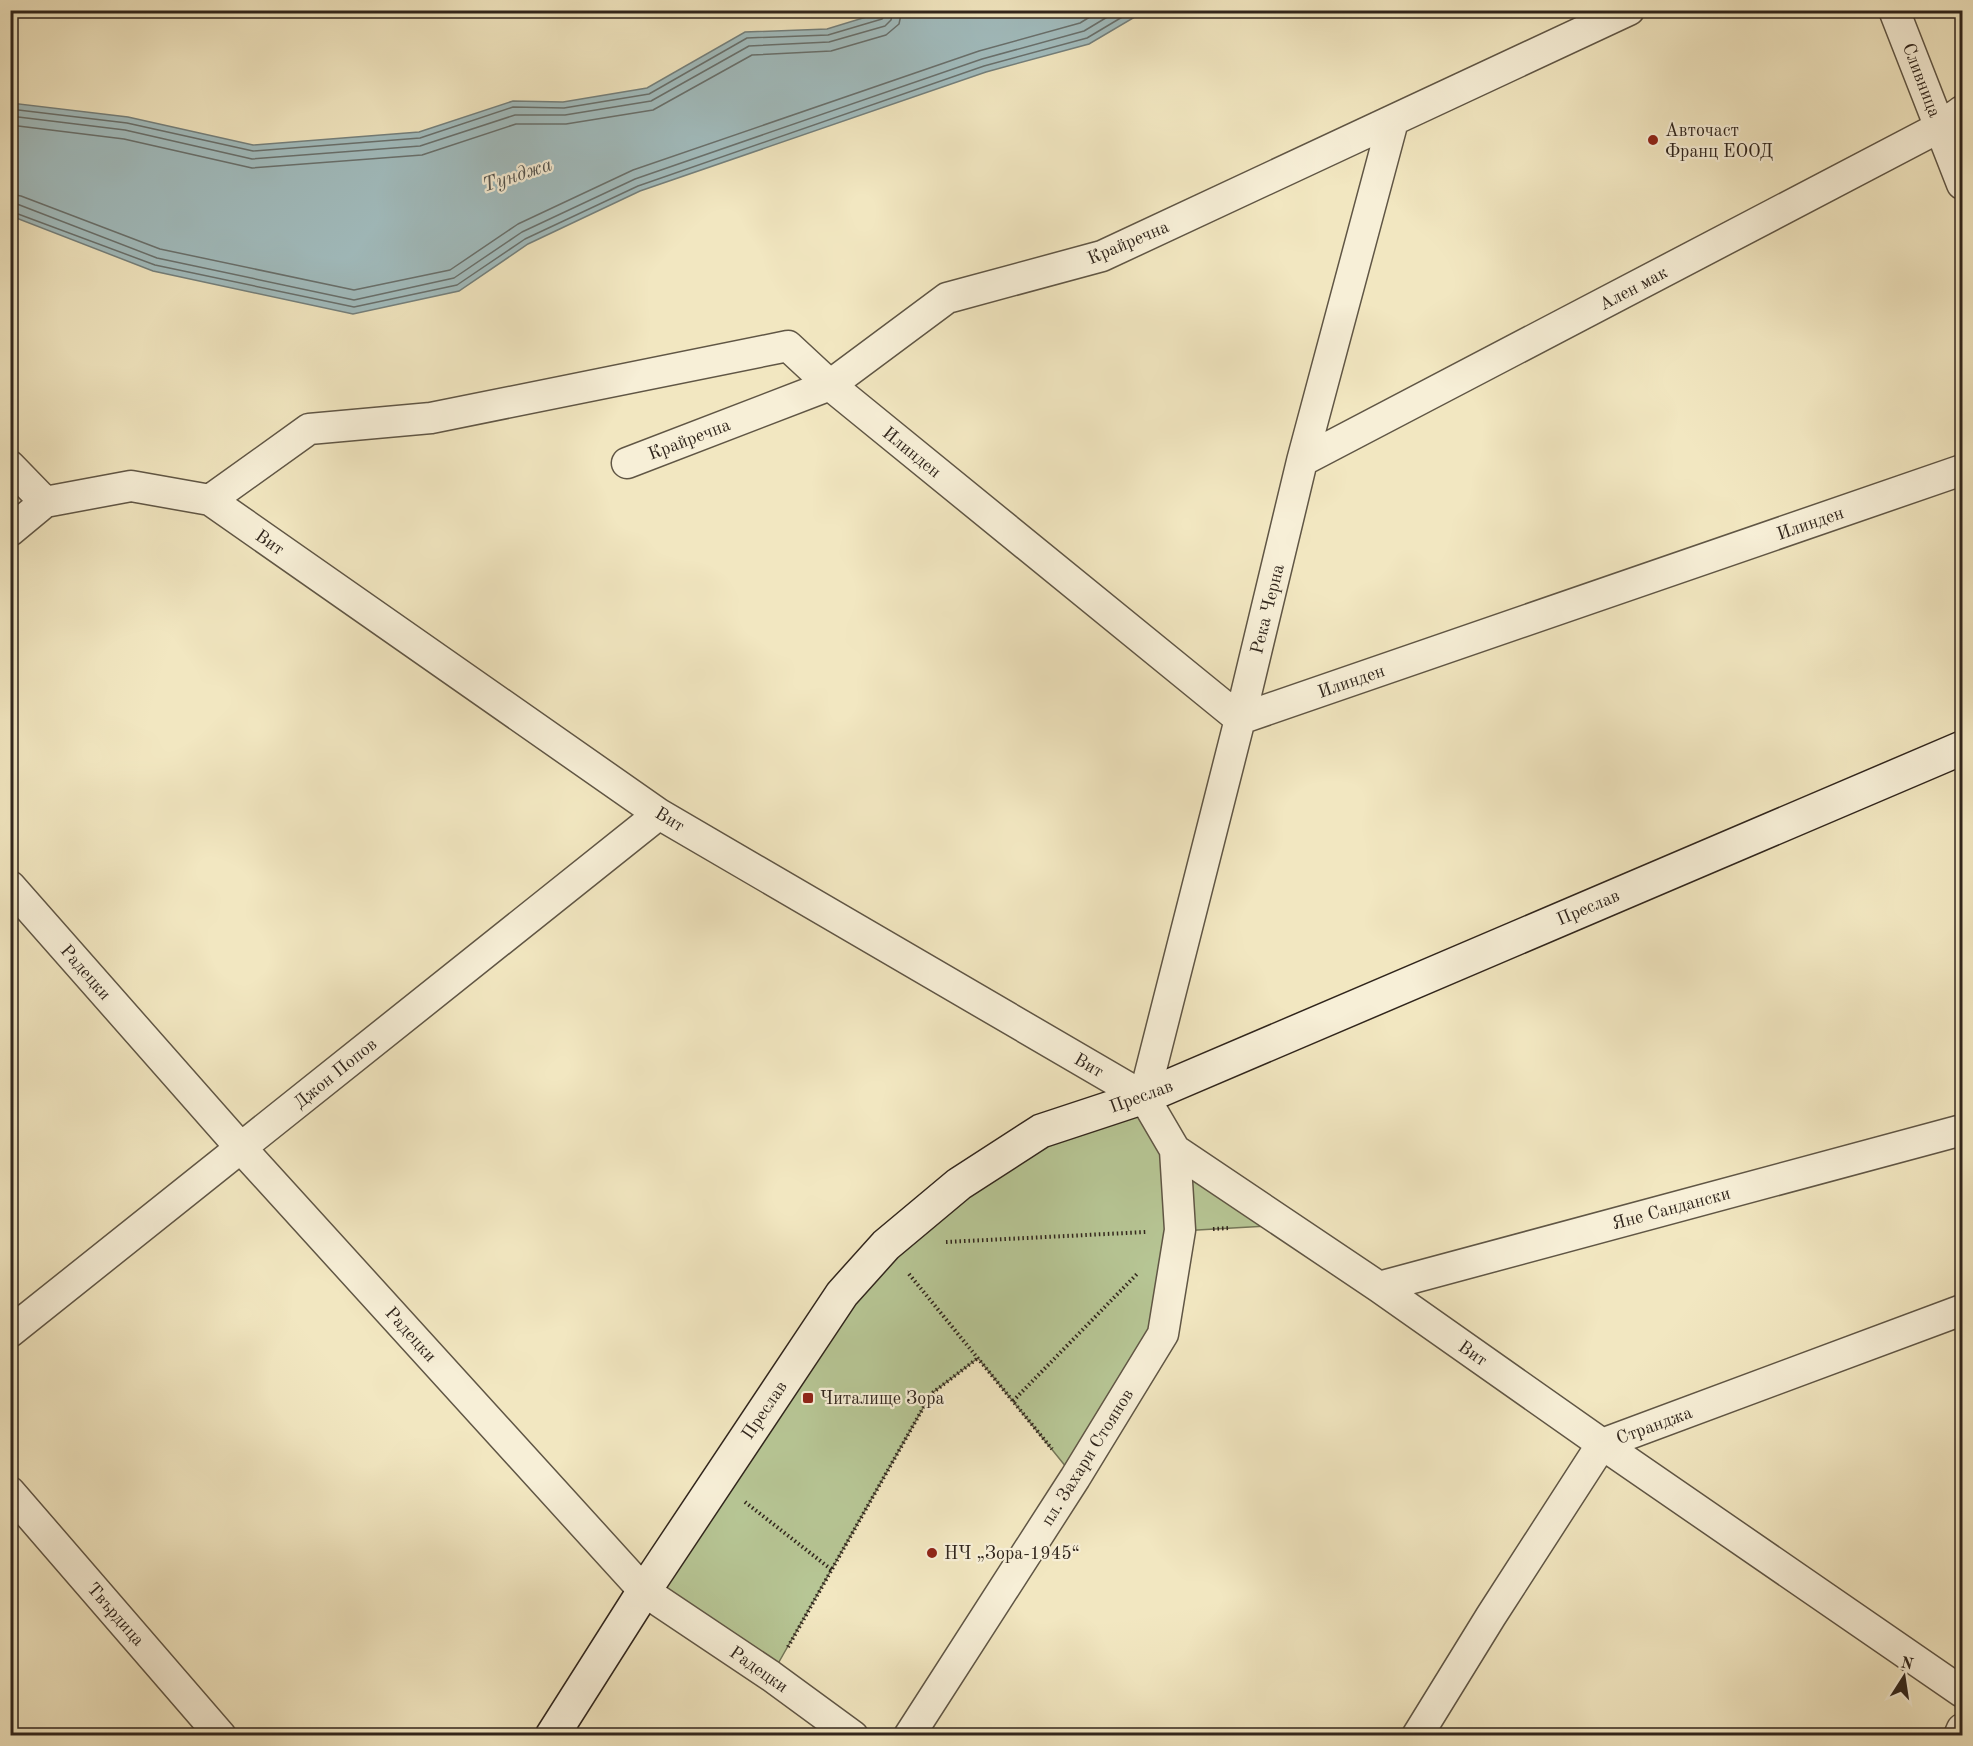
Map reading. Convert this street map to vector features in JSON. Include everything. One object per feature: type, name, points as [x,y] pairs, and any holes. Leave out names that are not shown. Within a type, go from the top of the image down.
[{"type":"main road","name":"Преслав","points":[[552,1736],[644,1591],[842,1294],[886,1245],[959,1184],[1041,1131],[1144,1097],[1962,748]]},
{"type":"street","name":"Крайречна","points":[[627,463],[830,385],[947,298],[1102,256],[1629,10]]},
{"type":"street","name":"Сливница","points":[[1894,10],[1951,119],[1962,184]]},
{"type":"street","name":"Ален мак","points":[[1302,461],[1951,119]]},
{"type":"street","name":"Река Черна","points":[[1144,1097],[1240,719],[1302,461],[1393,122]]},
{"type":"street","name":"Илинден","points":[[210,500],[309,429],[431,418],[788,346],[830,385],[1240,719],[1962,470]]},
{"type":"street","points":[[10,466],[45,502]]},
{"type":"street","points":[[10,531],[45,502],[131,486],[210,500]]},
{"type":"street","name":"Вит","points":[[210,500],[659,814],[1144,1097],[1175,1150],[1379,1287],[1962,1692]]},
{"type":"street","name":"Джон Попов","points":[[10,1332],[659,814]]},
{"type":"street","name":"Радецки","points":[[10,886],[241,1148],[644,1591],[771,1676],[853,1736]]},
{"type":"street","name":"Яне Сандански","points":[[1379,1287],[1962,1130]]},
{"type":"street","name":"пл. Захари Стоянов","points":[[909,1736],[1075,1478],[1163,1334],[1179,1230],[1175,1150]]},
{"type":"street","name":"Странджа","points":[[1417,1736],[1602,1444],[1962,1310]]},
{"type":"street","name":"Твърдица","points":[[10,1492],[221,1736]]},
{"type":"street","points":[[1959,1736],[1962,1729]]},
{"type":"path","points":[[944,1242],[1286,1225]]},
{"type":"path","points":[[1013,1401],[1179,1230]]},
{"type":"path","points":[[886,1245],[1075,1478]]},
{"type":"path","points":[[771,1676],[931,1394],[978,1358]]},
{"type":"path","points":[[717,1480],[832,1570]]},
{"type":"green space","points":[[1144,1097],[1175,1150],[1286,1225],[1180,1231],[1163,1334],[1075,1478],[978,1358],[931,1394],[771,1676],[644,1591],[842,1294],[959,1184]]},
{"type":"water","name":"Тунджа","points":[[889,10],[1145,11],[1089,44],[986,72],[640,191],[528,244],[459,291],[353,314],[153,271],[11,216],[11,103],[128,117],[253,145],[419,132],[513,101],[563,102],[647,88],[745,32],[827,29]]},
{"type":"place","name":"Авточаст Франц ЕООД","points":[[1653,140]]},
{"type":"place","name":"Читалище Зора","points":[[808,1398]]},
{"type":"place","name":"НЧ „Зора-1945“","points":[[932,1553]]}]
